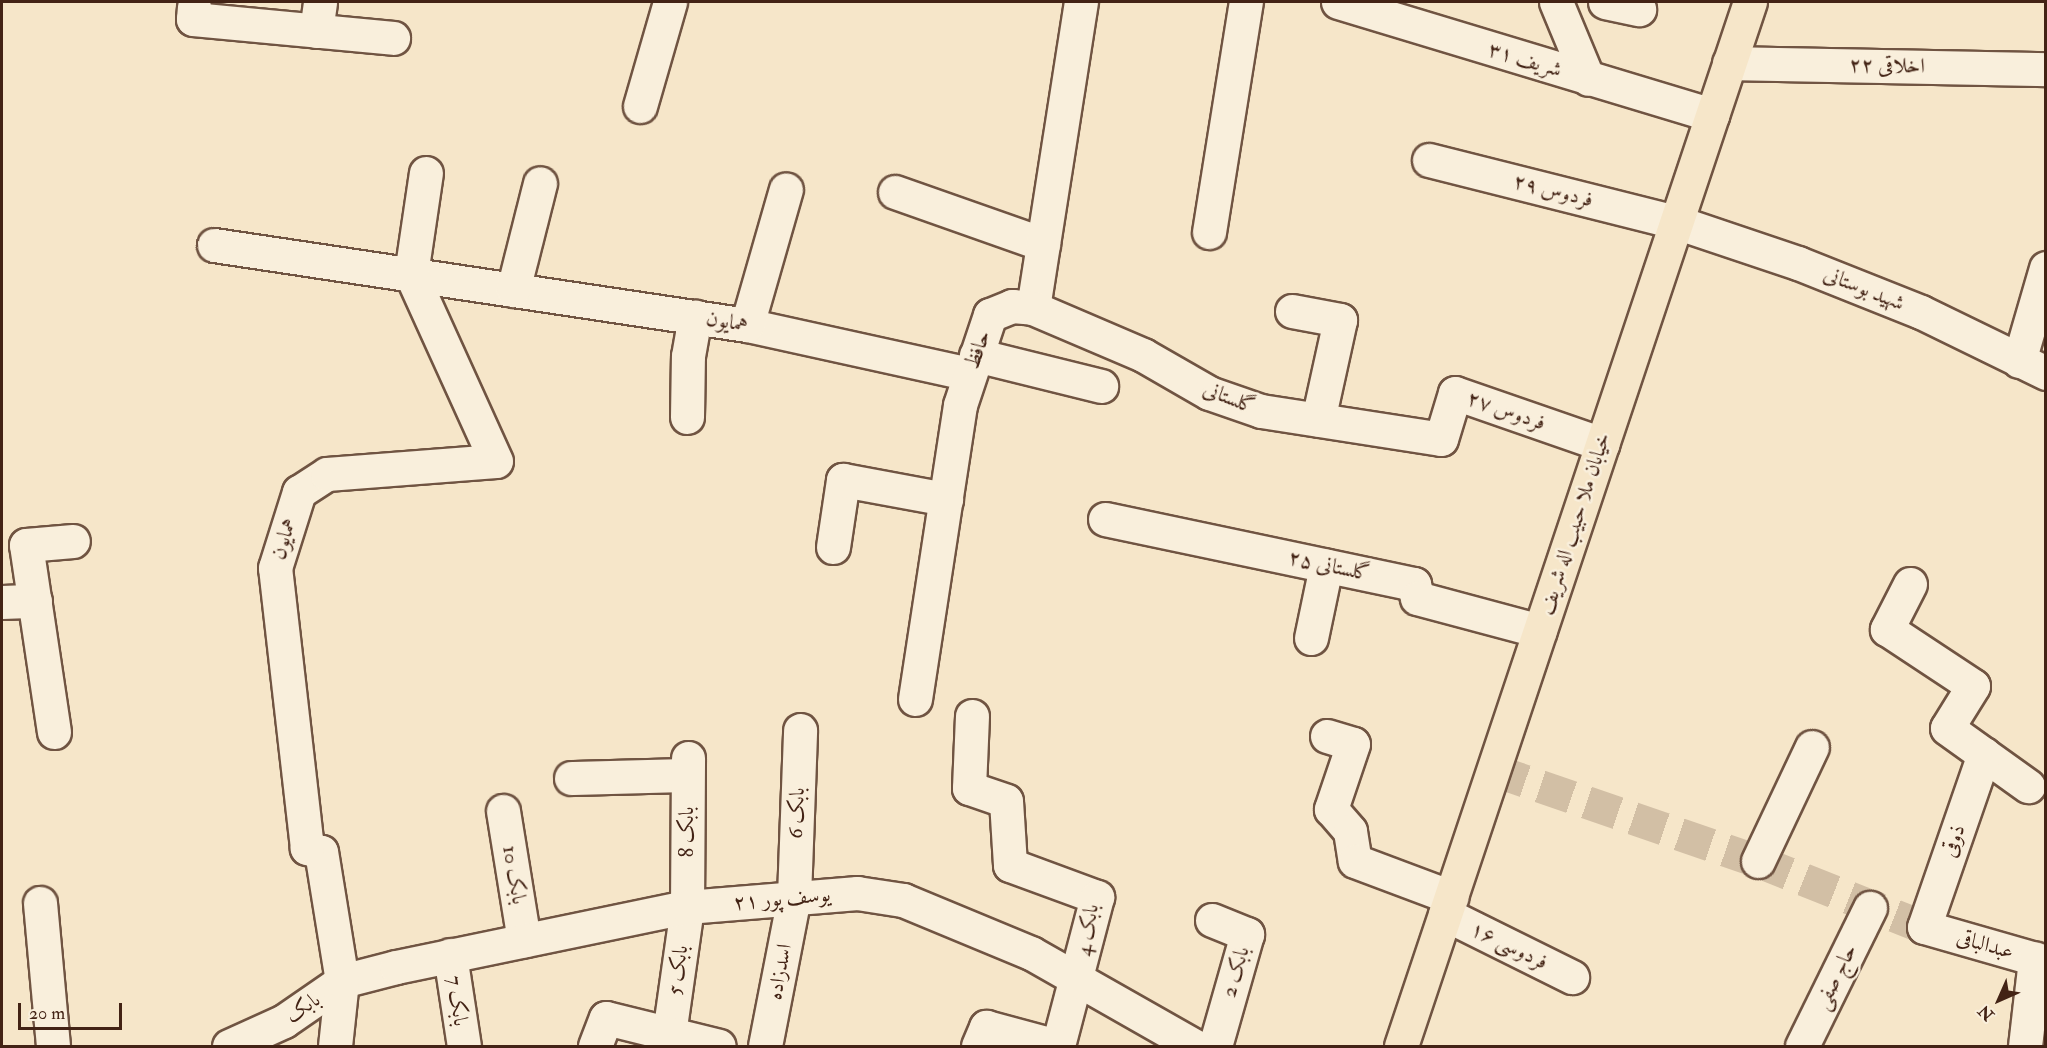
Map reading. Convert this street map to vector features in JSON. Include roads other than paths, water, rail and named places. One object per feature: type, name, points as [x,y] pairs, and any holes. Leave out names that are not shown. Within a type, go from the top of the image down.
[{"type":"main road","name":"خیابان ملا حبیب اله شریف","points":[[1401,1047],[1750,2]]},
{"type":"street","points":[[640,106],[669,2]]},
{"type":"street","points":[[1033,308],[1081,2]]},
{"type":"street","points":[[1209,232],[1245,2]]},
{"type":"street","name":"شریف ۳۱","points":[[1338,2],[1712,115]]},
{"type":"street","points":[[1556,2],[1587,79]]},
{"type":"street","points":[[1605,2],[1639,9]]},
{"type":"street","points":[[194,7],[193,19],[318,16],[393,38]]},
{"type":"street","name":"اخلاقی ۲۲","points":[[1729,63],[2046,69]]},
{"type":"street","name":"فردوس ۲۹","points":[[1429,160],[1676,222]]},
{"type":"street","points":[[411,274],[426,173]]},
{"type":"street","points":[[513,290],[540,183]]},
{"type":"street","points":[[747,325],[786,189]]},
{"type":"street","points":[[895,192],[1043,244]]},
{"type":"street","name":"شهید بوستانی","points":[[1676,222],[1921,312],[2032,367]]},
{"type":"street","name":"همایون","points":[[214,245],[747,325],[1101,386]]},
{"type":"street","points":[[2032,367],[2046,268]]},
{"type":"street","name":"همایون","points":[[342,981],[321,852],[307,848],[276,568],[298,492],[327,474],[496,461],[411,274]]},
{"type":"street","name":"حافظ","points":[[915,699],[946,499],[954,430],[973,364],[990,315],[1012,306],[1033,308]]},
{"type":"street","name":"گلستانی","points":[[1033,308],[1143,355],[1235,404],[1318,420],[1440,439]]},
{"type":"street","points":[[1292,311],[1340,320],[1318,420]]},
{"type":"street","points":[[687,417],[688,356],[695,317]]},
{"type":"street","name":"فردوس ۲۷","points":[[1440,439],[1455,393],[1602,444]]},
{"type":"street","points":[[834,547],[843,480],[946,499]]},
{"type":"street","name":"گلستانی ۲۵","points":[[1105,519],[1414,584],[1417,598],[1540,631]]},
{"type":"street","points":[[54,732],[26,545],[73,541]]},
{"type":"street","points":[[1311,638],[1326,566]]},
{"type":"street","points":[[1910,584],[1887,629],[1973,686],[1947,728],[2028,786]]},
{"type":"street","points":[[2,602],[35,601]]},
{"type":"street","name":"بابک 4","points":[[972,716],[969,788],[1006,801],[1010,865],[1097,897],[1079,980]]},
{"type":"street","name":"بابک 6","points":[[794,897],[800,729]]},
{"type":"street","name":"فردوسی ۱۶","points":[[1327,736],[1353,744],[1331,809],[1350,831],[1356,861],[1448,905],[1572,977]]},
{"type":"street","points":[[1758,861],[1812,747]]},
{"type":"street","name":"ذوقی","points":[[1924,927],[1984,754]]},
{"type":"street","name":"بابک 8","points":[[571,778],[688,766],[687,907]]},
{"type":"street","name":"بابک 10","points":[[503,811],[524,940]]},
{"type":"street","name":"یوسف پور ۲۱","points":[[342,981],[450,955],[687,907],[857,893],[903,900],[1031,953],[1195,1047]]},
{"type":"street","name":"اسدزاده","points":[[765,1047],[794,897]]},
{"type":"street","points":[[40,903],[53,1047]]},
{"type":"street","name":"بابک 5","points":[[669,1034],[687,907]]},
{"type":"street","name":"حاج صفی","points":[[1802,1047],[1870,908]]},
{"type":"street","name":"بابک 2","points":[[1212,920],[1247,934],[1215,1047]]},
{"type":"street","name":"عبدالباقی","points":[[1924,927],[2040,960]]},
{"type":"street","name":"بابک 7","points":[[450,955],[464,1047]]},
{"type":"street","points":[[2025,1047],[2040,960]]},
{"type":"street","points":[[978,1047],[986,1027],[1058,1047],[1079,980]]},
{"type":"street","points":[[335,1047],[342,981]]},
{"type":"street","name":"بابک","points":[[229,1047],[284,1021],[342,981]]},
{"type":"street","points":[[595,1047],[606,1018],[719,1047]]},
{"type":"tunnel","points":[[1494,770],[1758,861],[1924,927]]}]
